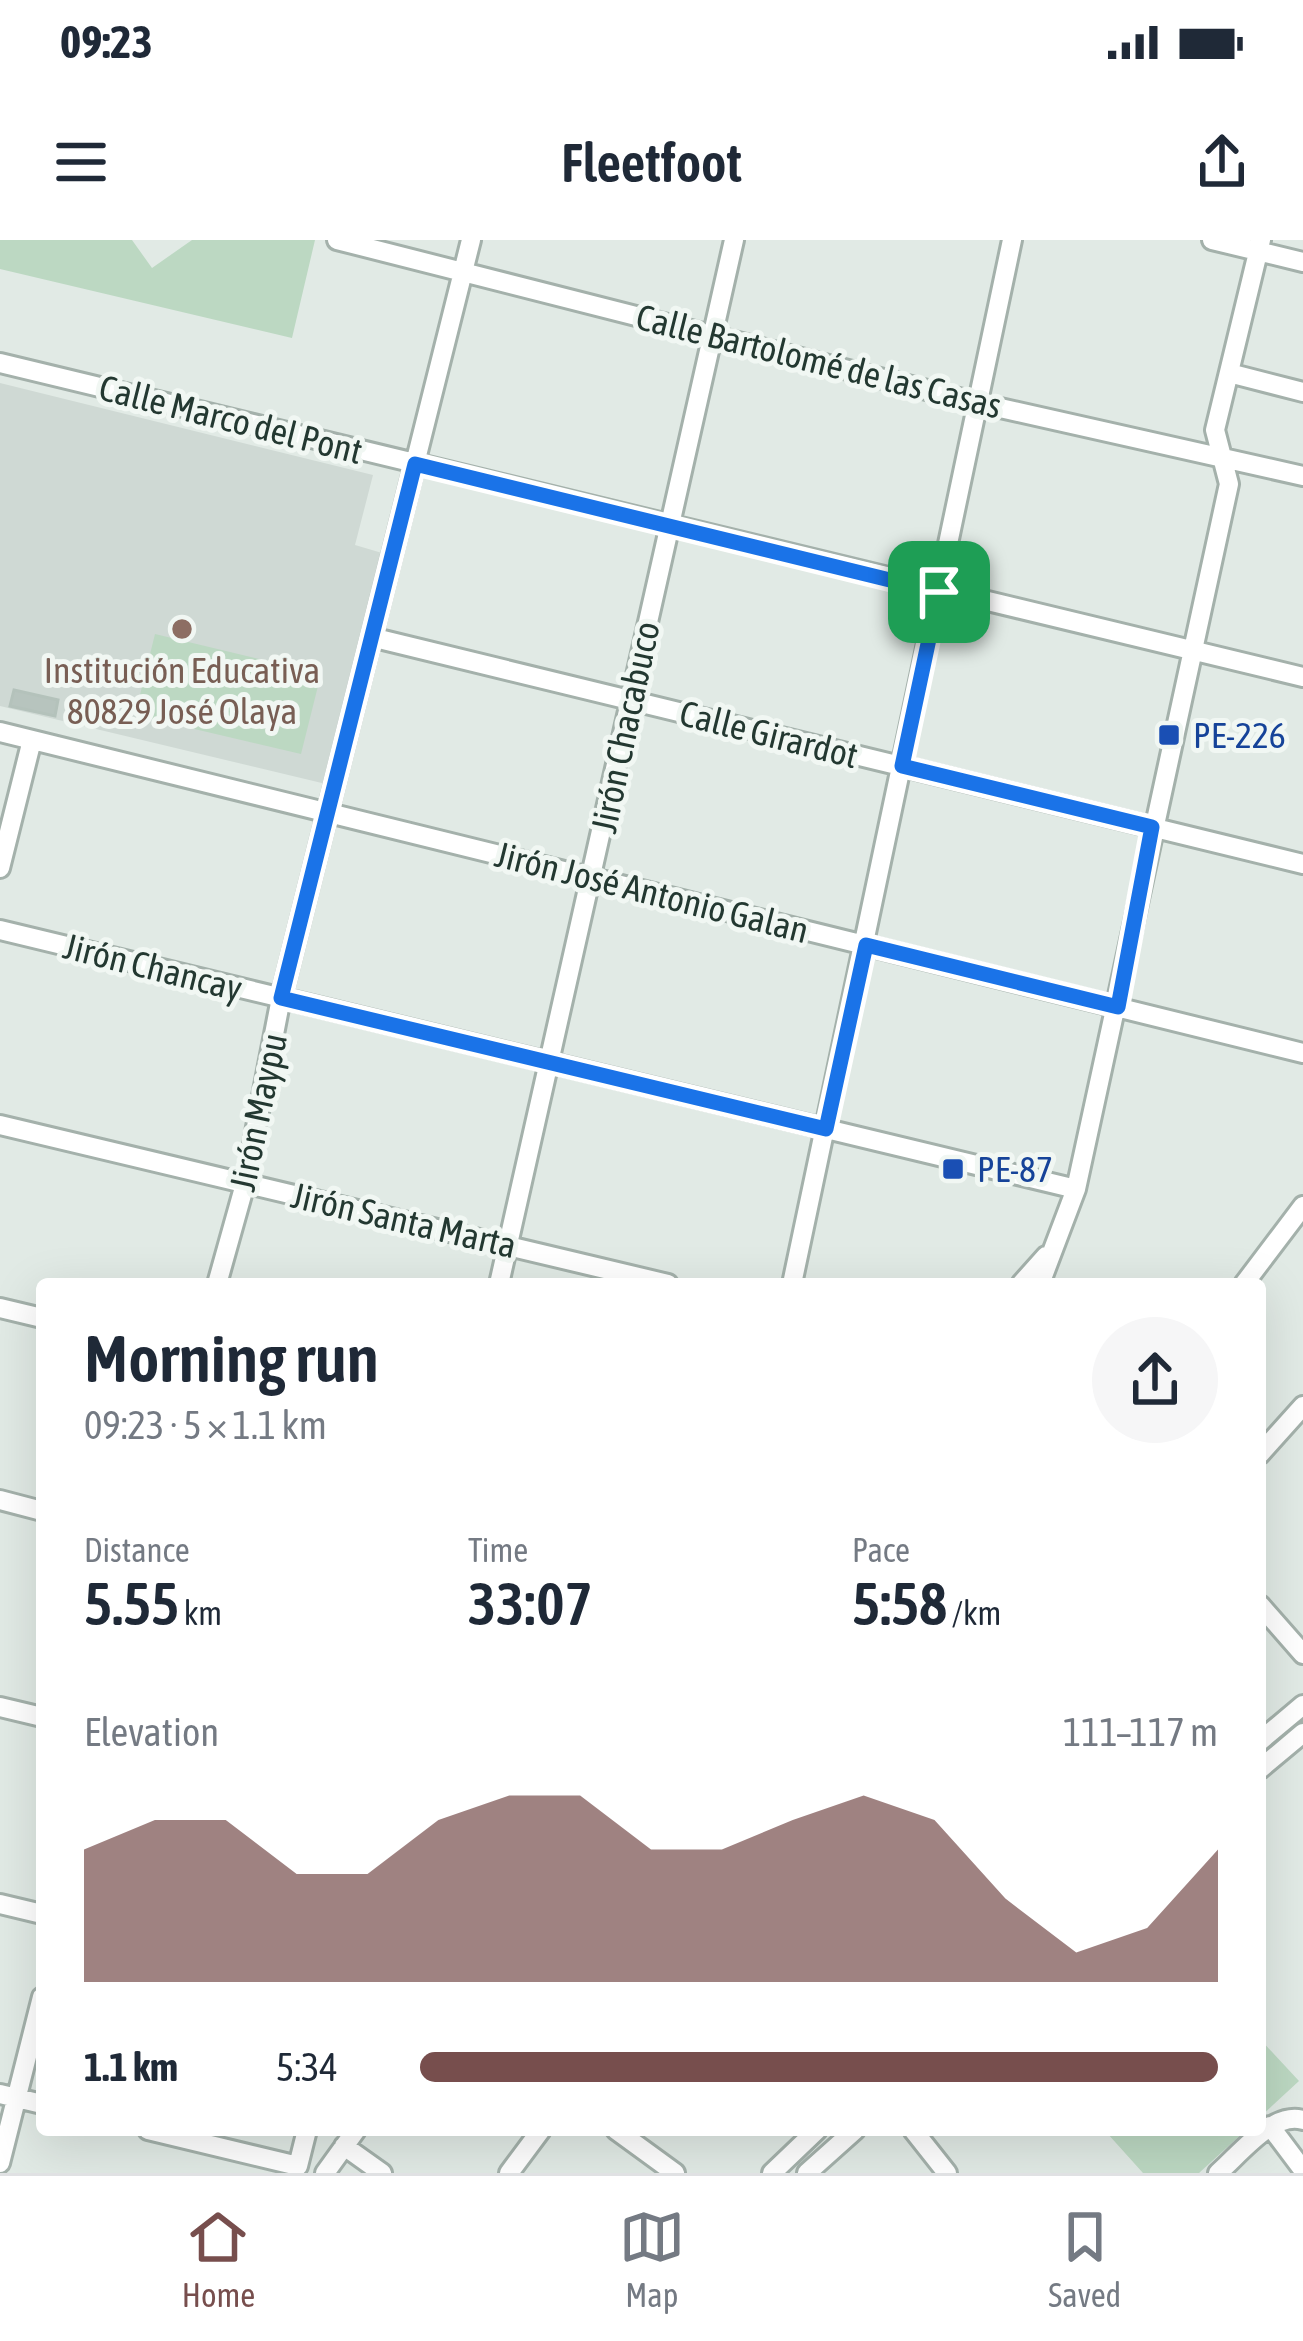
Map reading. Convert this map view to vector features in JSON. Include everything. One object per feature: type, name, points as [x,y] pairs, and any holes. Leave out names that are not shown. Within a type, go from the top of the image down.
[{"type":"street","name":"Calle Bartolomé de las Casas","points":[[337,240],[978,403],[1303,476]]},
{"type":"street","name":"Jirón Maypu","points":[[219,1278],[245,1184],[281,998],[375,638],[471,240]]},
{"type":"street","name":"Jirón Chacabuco","points":[[500,1278],[734,240]]},
{"type":"street","points":[[793,1278],[1012,240]]},
{"type":"street","points":[[1212,240],[1260,245],[1303,262]]},
{"type":"street","points":[[1043,1278],[1076,1189],[1229,484],[1215,430],[1260,245]]},
{"type":"street","name":"Calle Marco del Pont","points":[[0,363],[1303,677]]},
{"type":"street","points":[[1228,373],[1303,392]]},
{"type":"street","name":"Calle Girardot","points":[[375,638],[1303,864]]},
{"type":"street","name":"Jirón José Antonio Galan","points":[[0,732],[1303,1053]]},
{"type":"street","points":[[0,868],[32,740]]},
{"type":"street","name":"Jirón Chancay","points":[[0,930],[1076,1189]]},
{"type":"street","name":"Jirón Santa Marta","points":[[0,1125],[644,1278]]},
{"type":"street","points":[[1249,1278],[1303,1206]]},
{"type":"street","points":[[1026,1278],[1059,1241]]},
{"type":"street","points":[[0,1308],[36,1317]]},
{"type":"street","points":[[1266,1447],[1303,1406]]},
{"type":"street","points":[[0,1500],[36,1509]]},
{"type":"street","points":[[1266,1612],[1303,1654]]},
{"type":"street","points":[[1266,1736],[1303,1706]]},
{"type":"street","points":[[0,1707],[36,1716]]},
{"type":"street","points":[[1266,1764],[1303,1733]]},
{"type":"street","points":[[0,1904],[36,1913]]},
{"type":"street","points":[[0,2163],[8,2096],[36,2014]]},
{"type":"street","points":[[1266,2130],[1293,2117],[1302,2121]]},
{"type":"street","points":[[1270,2126],[1303,2170]]},
{"type":"street","points":[[171,2136],[302,2170],[306,2136]]},
{"type":"street","points":[[509,2173],[537,2136]]},
{"type":"street","points":[[624,2136],[675,2173]]},
{"type":"street","points":[[772,2173],[811,2136]]},
{"type":"street","points":[[807,2173],[848,2136]]},
{"type":"street","points":[[919,2136],[947,2173]]},
{"type":"street","points":[[1218,2173],[1259,2136]]},
{"type":"street","points":[[325,2173],[350,2138],[382,2173]]},
{"type":"shaded area","name":"Institución Educativa 80829 José Olaya","points":[[0,383],[373,475],[355,545],[382,553],[326,784],[0,706]]},
{"type":"green space","points":[[0,240],[132,240],[152,268],[192,240],[315,240],[292,338],[0,269]]},
{"type":"green space","points":[[155,634],[321,674],[301,754],[135,715]]},
{"type":"green space","points":[[1266,2045],[1299,2081],[1266,2111]]},
{"type":"green space","points":[[1110,2136],[1239,2136],[1199,2173],[1143,2173]]},
{"type":"building","points":[[14,690],[58,700],[55,716],[10,706]]},
{"type":"place","name":"Institución Educativa 80829 José Olaya","points":[[182,629]]},
{"type":"place","name":"PE-226","points":[[1169,735]]},
{"type":"place","name":"PE-87","points":[[953,1169]]},
{"type":"route","points":[[415,464],[939,592],[902,766],[1152,827],[1118,1007],[866,945],[826,1129],[281,998],[415,464]]}]
